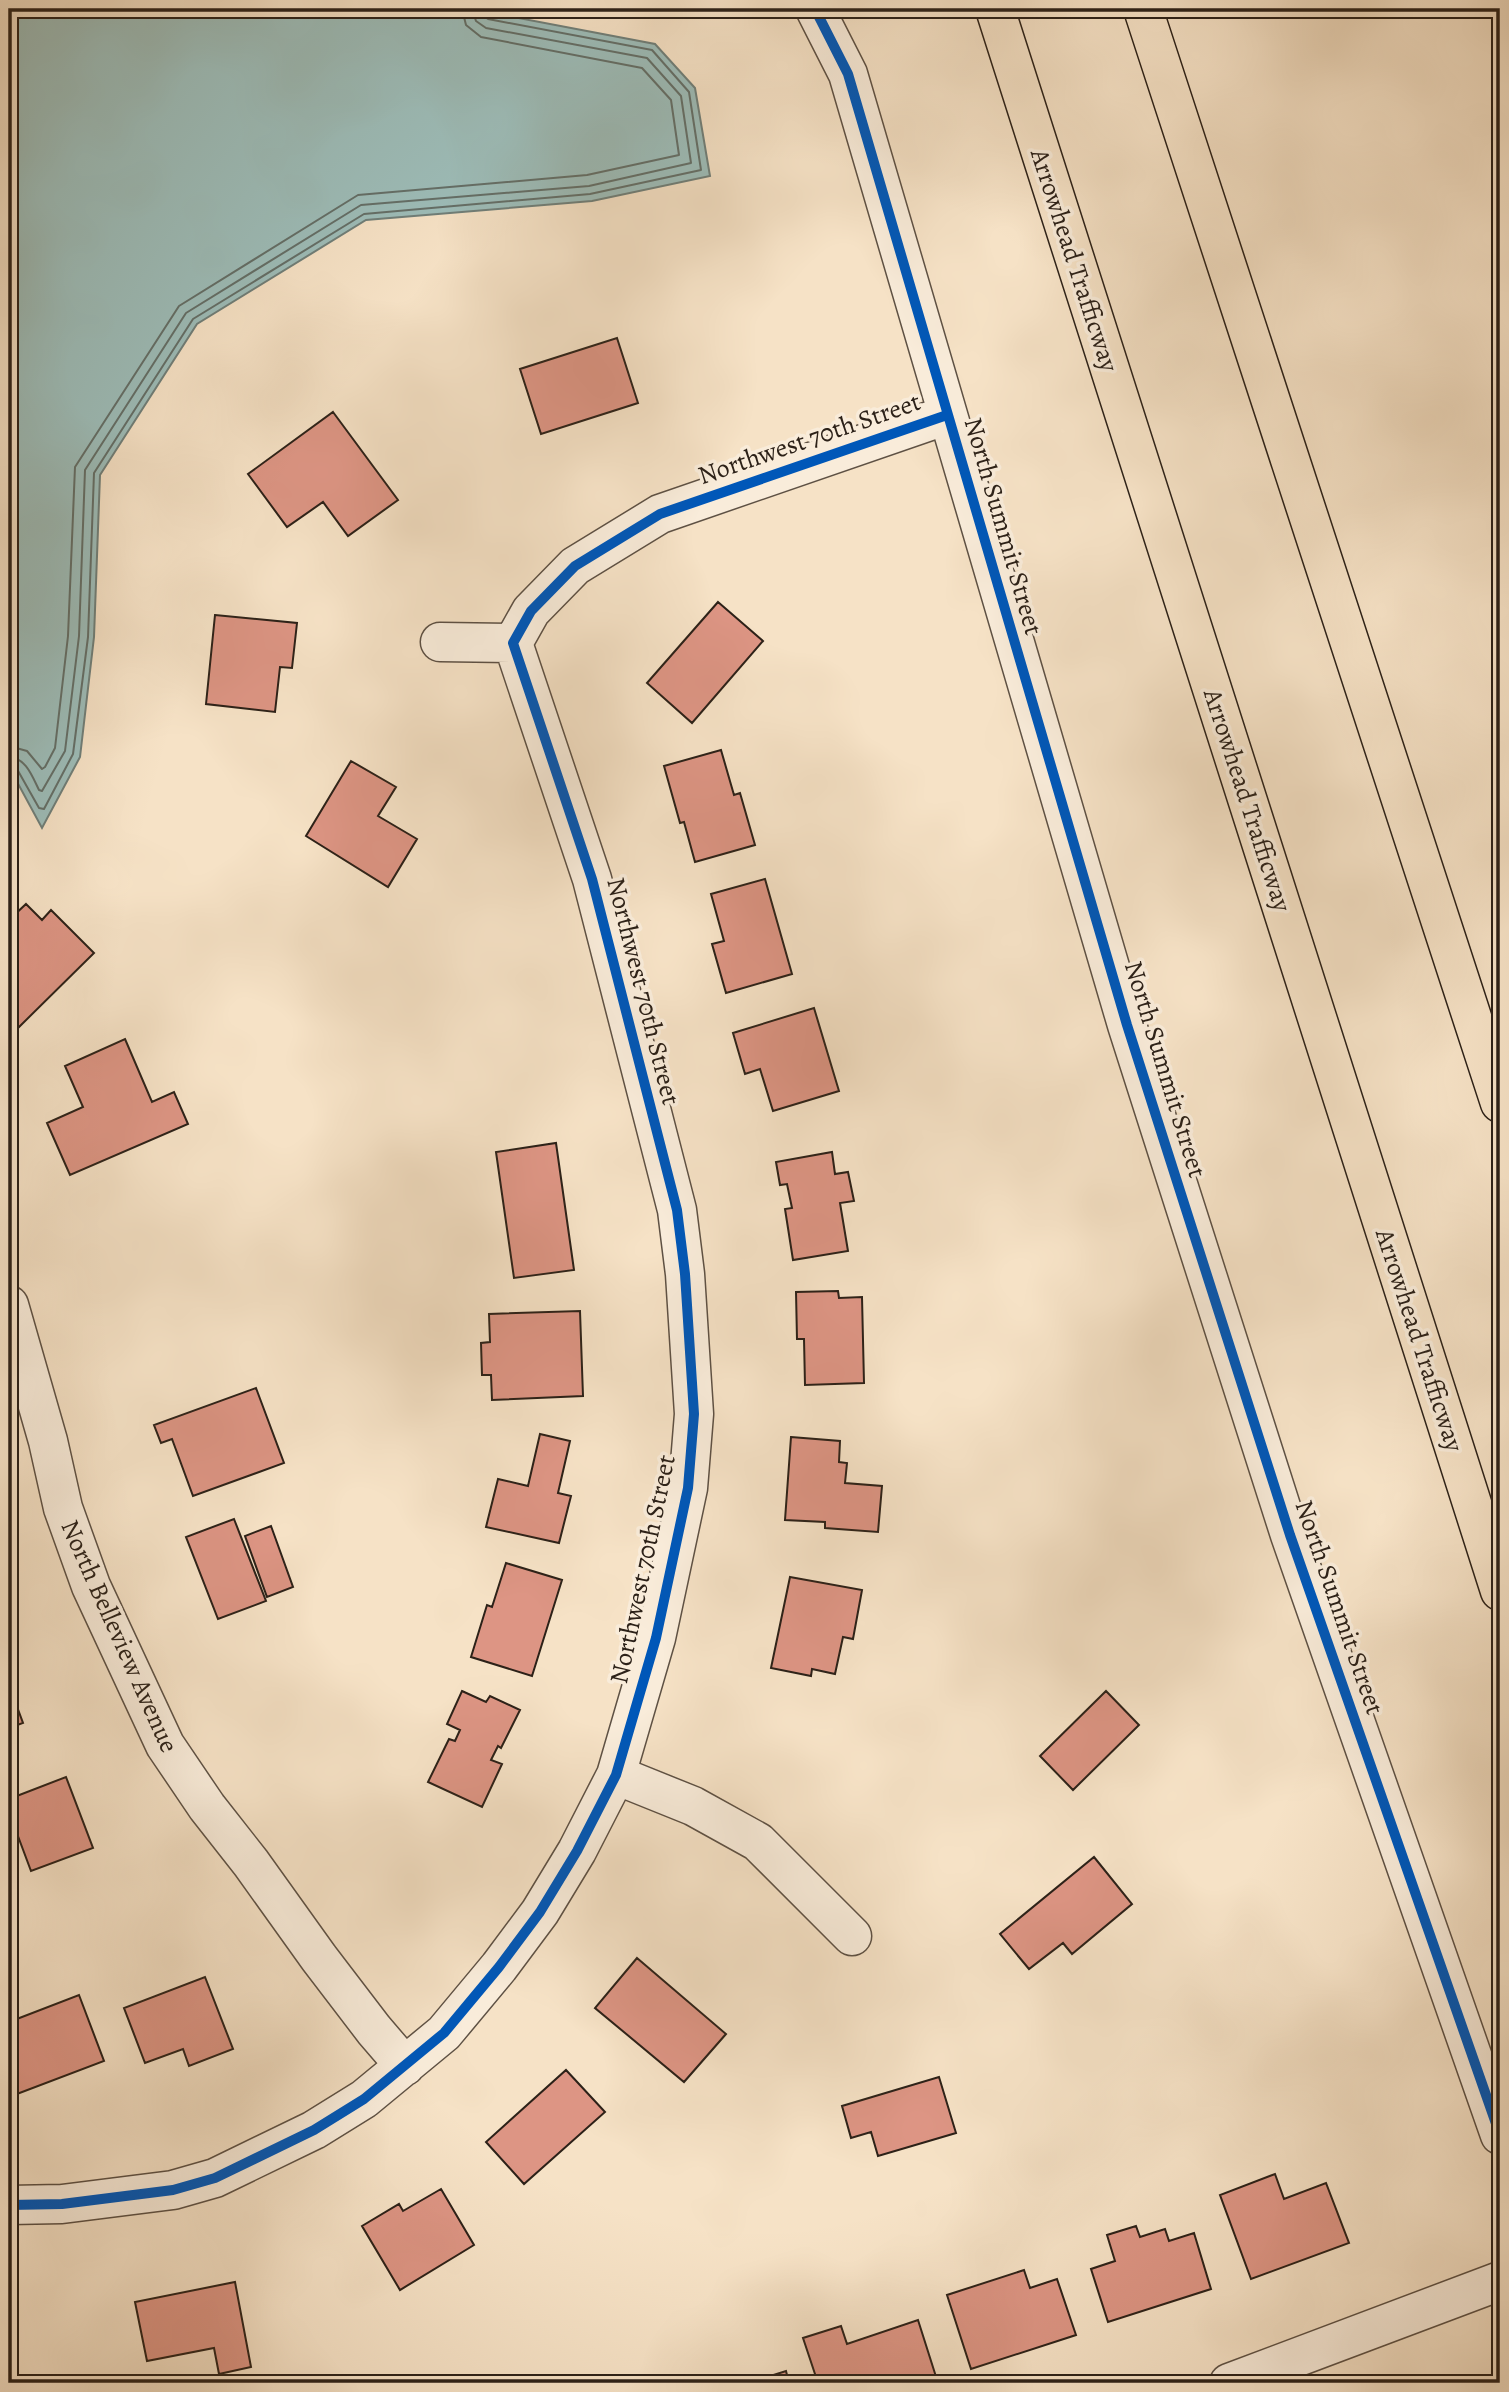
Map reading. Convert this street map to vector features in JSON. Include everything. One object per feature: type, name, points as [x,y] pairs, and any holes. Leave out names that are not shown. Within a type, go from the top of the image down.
[{"type":"highway","name":"Arrowhead Trafficway","points":[[995,9],[1500,1591]]},
{"type":"highway","points":[[1143,9],[1500,1103]]},
{"type":"street","name":"North Summit Street","points":[[815,9],[848,74],[1127,1025],[1290,1535],[1500,2135]]},
{"type":"street","name":"Northwest 70th Street","points":[[9,2205],[62,2204],[173,2190],[215,2178],[314,2130],[364,2099],[444,2033],[540,1912],[577,1851],[616,1775],[656,1638],[688,1488],[694,1414],[685,1274],[677,1210],[592,879],[513,643],[531,611],[575,566],[660,514],[947,415]]},
{"type":"street","points":[[440,642],[513,643]]},
{"type":"street","name":"North Belleview Avenue","points":[[9,1305],[48,1441],[63,1508],[91,1586],[164,1745],[319,1958],[405,2066]]},
{"type":"street","points":[[616,1775],[693,1806],[758,1842],[852,1936]]},
{"type":"street","points":[[1230,2383],[1500,2281]]},
{"type":"water","points":[[9,9],[471,9],[655,44],[695,88],[710,176],[592,201],[366,220],[197,324],[100,475],[94,637],[80,757],[42,828],[9,767]]},
{"type":"building","points":[[617,338],[638,403],[541,434],[520,369]]},
{"type":"building","points":[[333,412],[398,500],[348,536],[323,502],[287,527],[248,474]]},
{"type":"building","points":[[718,602],[763,641],[692,723],[647,683]]},
{"type":"building","points":[[215,615],[297,623],[292,668],[280,667],[275,712],[206,704]]},
{"type":"building","points":[[721,750],[734,795],[740,793],[755,845],[695,862],[684,822],[680,823],[664,766]]},
{"type":"building","points":[[351,761],[396,787],[378,816],[417,839],[388,887],[306,836]]},
{"type":"building","points":[[765,879],[792,974],[726,993],[712,944],[724,941],[711,894]]},
{"type":"building","points":[[26,904],[42,920],[51,910],[94,953],[18,1028],[9,1019],[9,920]]},
{"type":"building","points":[[814,1008],[839,1091],[773,1111],[760,1069],[745,1074],[733,1033]]},
{"type":"building","points":[[125,1039],[152,1102],[174,1092],[188,1124],[70,1175],[47,1123],[83,1107],[65,1066]]},
{"type":"building","points":[[556,1143],[574,1270],[514,1278],[496,1152]]},
{"type":"building","points":[[832,1152],[835,1174],[848,1172],[854,1201],[840,1203],[848,1251],[793,1260],[785,1209],[792,1208],[787,1184],[780,1185],[776,1162]]},
{"type":"building","points":[[838,1291],[839,1298],[862,1297],[864,1383],[805,1385],[804,1339],[797,1339],[796,1292]]},
{"type":"building","points":[[580,1311],[583,1396],[492,1400],[491,1375],[482,1375],[481,1343],[490,1342],[489,1314]]},
{"type":"building","points":[[256,1388],[284,1463],[193,1496],[172,1439],[161,1443],[154,1425]]},
{"type":"building","points":[[540,1434],[570,1441],[558,1493],[571,1496],[559,1543],[486,1527],[498,1479],[528,1486]]},
{"type":"building","points":[[791,1437],[840,1441],[839,1462],[847,1463],[845,1483],[882,1486],[878,1532],[825,1528],[825,1522],[785,1520]]},
{"type":"building","points":[[234,1519],[266,1601],[218,1619],[186,1537]]},
{"type":"building","points":[[271,1526],[293,1587],[267,1597],[245,1536]]},
{"type":"building","points":[[506,1563],[562,1580],[532,1676],[471,1657],[487,1605],[492,1607]]},
{"type":"building","points":[[790,1577],[862,1590],[853,1639],[843,1637],[835,1674],[812,1669],[811,1676],[771,1668]]},
{"type":"building","points":[[9,1685],[23,1723],[9,1728]]},
{"type":"building","points":[[462,1691],[486,1702],[490,1696],[520,1710],[501,1748],[498,1746],[491,1760],[502,1764],[482,1807],[428,1782],[449,1739],[455,1741],[460,1730],[447,1724]]},
{"type":"building","points":[[1106,1691],[1139,1725],[1073,1790],[1040,1756]]},
{"type":"building","points":[[66,1777],[93,1848],[31,1871],[9,1812],[9,1799]]},
{"type":"building","points":[[1094,1857],[1132,1904],[1072,1954],[1063,1943],[1029,1969],[1000,1934]]},
{"type":"building","points":[[637,1958],[726,2034],[684,2082],[595,2008]]},
{"type":"building","points":[[205,1977],[233,2049],[189,2066],[183,2049],[145,2063],[124,2008]]},
{"type":"building","points":[[79,1995],[104,2061],[9,2097],[9,2022]]},
{"type":"building","points":[[566,2070],[605,2112],[524,2184],[486,2142]]},
{"type":"building","points":[[939,2077],[956,2133],[878,2156],[871,2132],[851,2138],[842,2106]]},
{"type":"building","points":[[1275,2174],[1284,2199],[1326,2183],[1349,2243],[1251,2279],[1220,2195]]},
{"type":"building","points":[[441,2189],[474,2245],[400,2290],[362,2226],[399,2204],[403,2211]]},
{"type":"building","points":[[1136,2226],[1140,2237],[1165,2229],[1169,2241],[1194,2233],[1211,2289],[1108,2322],[1091,2269],[1115,2261],[1107,2235]]},
{"type":"building","points":[[1024,2270],[1030,2288],[1057,2279],[1076,2335],[971,2369],[947,2295]]},
{"type":"building","points":[[235,2282],[251,2367],[219,2374],[214,2348],[147,2361],[135,2302]]},
{"type":"building","points":[[918,2320],[938,2383],[818,2383],[803,2338],[841,2326],[847,2344]]},
{"type":"building","points":[[786,2371],[789,2383],[748,2383]]},
{"type":"cycle path","points":[[815,9],[848,74],[1127,1025],[1290,1535],[1500,2135]]},
{"type":"cycle path","points":[[9,2205],[62,2204],[173,2190],[215,2178],[314,2130],[364,2099],[444,2033],[540,1912],[577,1851],[616,1775],[656,1638],[688,1488],[694,1414],[685,1274],[677,1210],[592,879],[513,643],[531,611],[575,566],[660,514],[947,415]]}]
